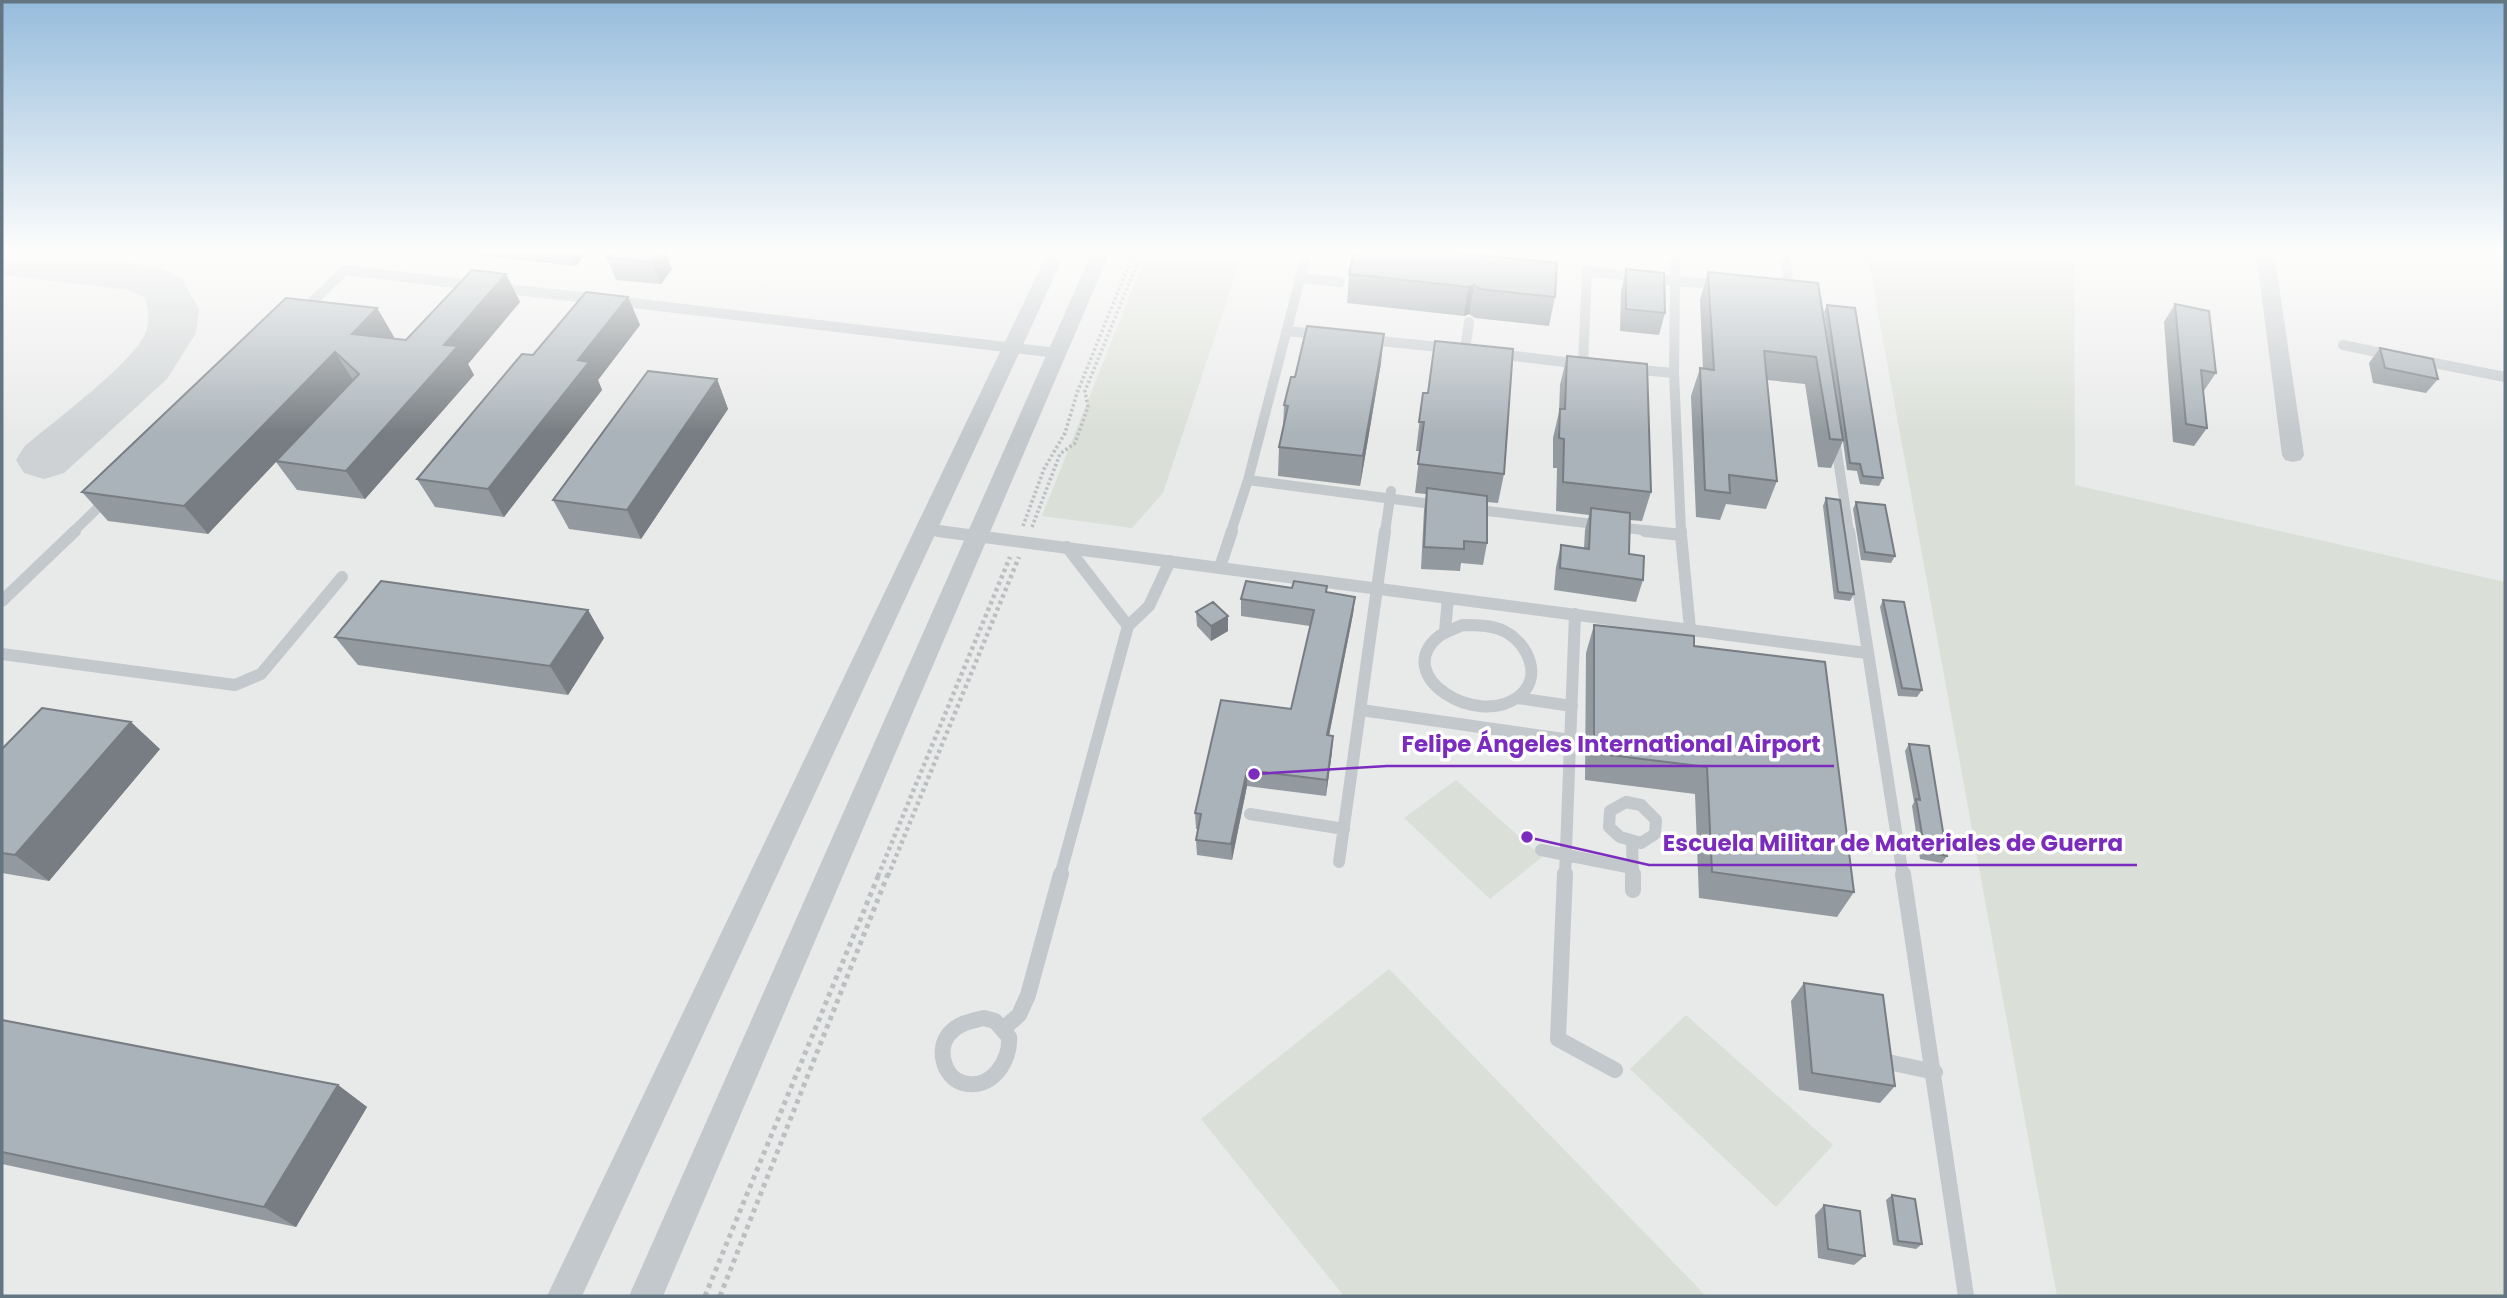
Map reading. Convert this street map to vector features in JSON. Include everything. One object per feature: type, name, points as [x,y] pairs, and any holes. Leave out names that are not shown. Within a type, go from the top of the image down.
[{"type":"street","points":[[564,1296],[1029,313]]},
{"type":"street","points":[[646,1296],[1075,313]]},
{"type":"street","points":[[2273,313],[2292,455]]},
{"type":"lane","points":[[295,318],[301,313]]},
{"type":"lane","points":[[714,313],[1057,353]]},
{"type":"lane","points":[[1220,568],[1248,480],[1291,313]]},
{"type":"lane","points":[[1491,353],[1589,365],[1588,313]]},
{"type":"lane","points":[[1675,313],[1674,373],[1681,534],[1690,629]]},
{"type":"lane","points":[[1465,350],[1469,322]]},
{"type":"lane","points":[[1286,331],[1327,335]]},
{"type":"lane","points":[[1354,338],[1478,352]]},
{"type":"lane","points":[[2343,345],[2397,356]]},
{"type":"lane","points":[[2411,358],[2505,377]]},
{"type":"lane","points":[[1619,368],[1674,373]]},
{"type":"lane","points":[[1833,423],[1866,653],[1935,1072],[1966,1296]]},
{"type":"lane","points":[[1248,480],[1390,495],[1681,534]]},
{"type":"lane","points":[[2,601],[115,491]]},
{"type":"lane","points":[[1339,862],[1390,495]]},
{"type":"lane","points":[[926,529],[1866,653]]},
{"type":"lane","points":[[1067,547],[1128,626]]},
{"type":"lane","points":[[1003,1028],[1019,1015],[1028,995],[1128,626],[1149,606],[1170,561]]},
{"type":"lane","points":[[2,654],[235,685],[261,674],[342,577]]},
{"type":"lane","points":[[1445,631],[1448,598]]},
{"type":"lane","points":[[1575,614],[1558,1039],[1615,1070]]},
{"type":"lane","points":[[1462,625],[1478,625],[1509,634],[1529,655],[1533,668],[1531,681],[1517,698],[1497,707],[1479,708],[1454,701],[1434,687],[1426,674],[1424,661],[1427,648],[1445,631],[1462,625]]},
{"type":"lane","points":[[1517,698],[1572,706]]},
{"type":"lane","points":[[1361,710],[1571,740]]},
{"type":"lane","points":[[1250,814],[1344,829]]},
{"type":"lane","points":[[1632,842],[1633,890]]},
{"type":"lane","points":[[1541,850],[1632,868]]},
{"type":"lane","points":[[984,1018],[995,1021],[1003,1028],[1009,1037],[1010,1048],[1001,1070],[981,1083],[959,1082],[950,1077],[941,1059],[941,1049],[952,1030],[972,1019],[984,1018]]},
{"type":"lane","points":[[1888,1062],[1935,1072]]},
{"type":"path","points":[[720,1296],[1021,541],[1044,469],[1065,433],[1077,393],[1109,313]]},
{"type":"path","points":[[705,1296],[1021,541],[1060,454],[1075,443],[1088,407],[1085,391],[1117,313]]},
{"type":"shaded area","points":[[2,313],[2505,313],[2505,1296],[2,1296]]},
{"type":"shaded area","points":[[1123,313],[1223,313],[1163,493],[1132,528],[1042,516]]},
{"type":"shaded area","points":[[1878,313],[2074,313],[2075,485],[2505,582],[2505,1296],[2057,1296]]},
{"type":"shaded area","points":[[1456,780],[1542,857],[1490,899],[1404,818]]},
{"type":"shaded area","points":[[1389,969],[1706,1296],[1344,1296],[1201,1119]]},
{"type":"shaded area","points":[[1686,1015],[1833,1145],[1776,1207],[1630,1069]]},
{"type":"building","points":[[271,313],[373,313],[352,334],[406,340],[432,313],[472,313],[444,345],[458,346],[346,471],[276,461],[359,374],[335,352],[184,506],[82,492]]},
{"type":"building","points":[[569,313],[616,313],[578,360],[589,362],[488,489],[417,479],[522,354],[533,355]]},
{"type":"building","points":[[1710,313],[1823,313],[1843,440],[1830,439],[1816,357],[1764,351],[1777,481],[1729,475],[1730,493],[1705,490],[1700,368],[1714,370]]},
{"type":"building","points":[[1828,313],[1856,313],[1883,478],[1863,476],[1860,464],[1850,463]]},
{"type":"building","points":[[2176,313],[2209,313],[2216,373],[2201,370],[2207,428],[2186,424]]},
{"type":"building","points":[[1307,326],[1384,334],[1363,456],[1279,447],[1288,406],[1284,405],[1291,377],[1295,377]]},
{"type":"building","points":[[1435,341],[1513,349],[1504,474],[1418,464],[1424,422],[1419,422],[1423,393],[1428,393]]},
{"type":"building","points":[[2380,348],[2433,359],[2438,379],[2385,368]]},
{"type":"building","points":[[1567,356],[1647,364],[1651,492],[1563,482],[1564,439],[1559,438],[1560,409],[1565,409]]},
{"type":"building","points":[[648,371],[717,379],[627,510],[553,500]]},
{"type":"building","points":[[1427,488],[1487,496],[1487,543],[1464,541],[1464,549],[1424,547]]},
{"type":"building","points":[[1826,498],[1840,500],[1854,594],[1838,592]]},
{"type":"building","points":[[1856,502],[1885,505],[1895,556],[1865,552]]},
{"type":"building","points":[[1591,508],[1630,513],[1629,554],[1644,556],[1643,580],[1560,568],[1561,545],[1589,549]]},
{"type":"building","points":[[381,581],[588,610],[550,666],[335,637]]},
{"type":"building","points":[[1246,581],[1292,588],[1294,581],[1327,586],[1326,592],[1355,597],[1327,735],[1333,736],[1327,780],[1247,770],[1231,844],[1196,840],[1201,814],[1195,813],[1221,700],[1291,709],[1314,610],[1241,599]]},
{"type":"building","points":[[1883,600],[1904,602],[1922,690],[1902,688]]},
{"type":"building","points":[[1213,602],[1228,616],[1211,626],[1196,612]]},
{"type":"building","points":[[1594,625],[1694,636],[1694,646],[1825,662],[1854,892],[1712,872],[1707,767],[1594,753]]},
{"type":"building","points":[[42,708],[131,722],[15,855],[2,853],[2,749]]},
{"type":"building","points":[[1909,744],[1929,746],[1947,856],[1925,852],[1916,799],[1920,800]]},
{"type":"building","points":[[1804,983],[1883,995],[1895,1086],[1812,1073]]},
{"type":"building","points":[[2,1020],[338,1085],[264,1207],[2,1152]]},
{"type":"building","points":[[1892,1195],[1915,1199],[1922,1244],[1898,1241]]},
{"type":"building","points":[[1824,1205],[1860,1211],[1865,1256],[1828,1249]]},
{"type":"taxiway","points":[[44,460],[149,367],[171,333],[174,313]]},
{"type":"place","name":"Felipe Ángeles International Airport","points":[[1254,774]]},
{"type":"place","name":"Escuela Militar de Materiales de Guerra","points":[[1527,837]]}]
